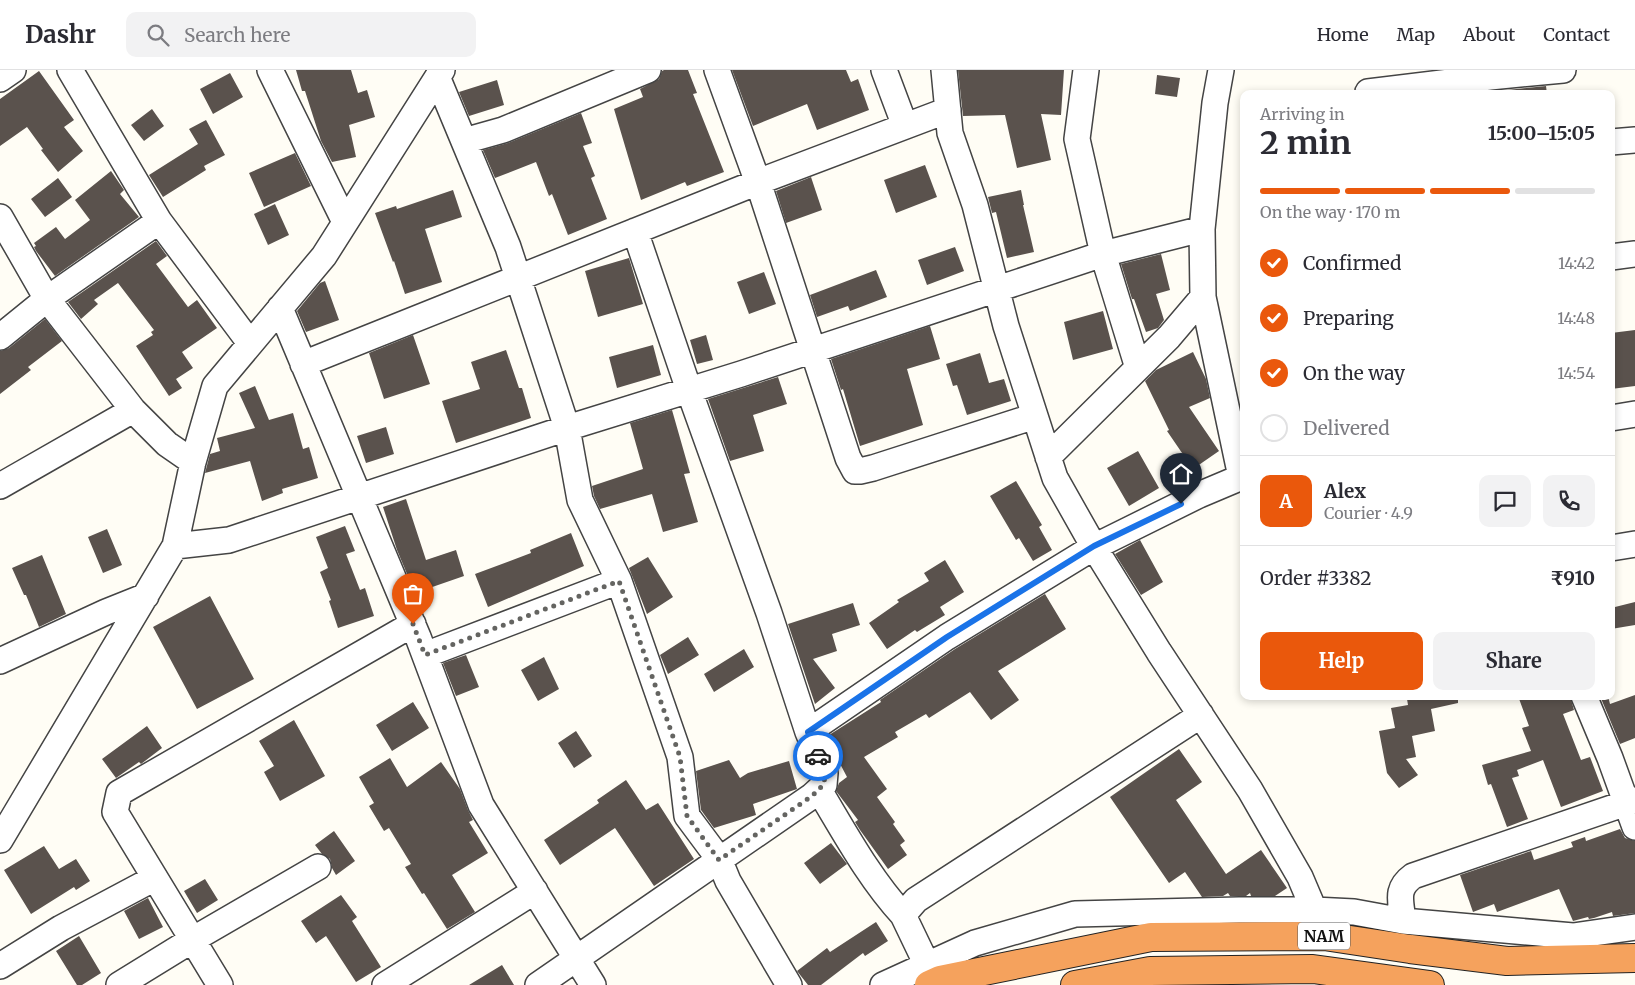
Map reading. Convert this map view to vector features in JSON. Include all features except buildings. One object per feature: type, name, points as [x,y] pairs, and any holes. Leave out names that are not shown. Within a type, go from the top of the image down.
[{"type":"highway","name":"NAM","points":[[928,975],[940,980],[1160,936],[1324,936],[1410,950],[1507,961],[1635,958]]},
{"type":"highway","name":"NAM","points":[[1075,985],[1150,971],[1313,969],[1430,985]]},
{"type":"street","points":[[0,79],[13,70]]},
{"type":"street","points":[[70,70],[159,221],[250,344]]},
{"type":"street","points":[[270,70],[345,222]]},
{"type":"street","points":[[464,141],[503,130],[648,70]]},
{"type":"street","points":[[717,70],[758,182],[848,458],[855,470],[860,471],[873,468],[1035,416]]},
{"type":"street","points":[[884,70],[905,126]]},
{"type":"street","points":[[944,70],[950,134],[975,205],[1006,326],[1055,478],[1094,546],[1200,715],[1255,798],[1300,877],[1314,910]]},
{"type":"street","points":[[1086,70],[1077,139],[1103,254],[1138,368]]},
{"type":"street","points":[[1221,70],[1215,103],[1202,229],[1203,297],[1240,468]]},
{"type":"street","points":[[1388,90],[1490,80],[1563,70]]},
{"type":"street","points":[[0,840],[175,546],[193,462],[215,386],[324,256],[440,74]]},
{"type":"street","points":[[440,74],[464,141],[508,248],[518,278],[567,428],[580,500],[619,581],[680,757],[687,816],[719,860],[728,881],[789,985]]},
{"type":"street","points":[[303,364],[758,182],[948,110]]},
{"type":"street","points":[[1615,142],[1635,140]]},
{"type":"street","points":[[0,217],[47,298],[133,410],[167,444],[193,462]]},
{"type":"street","points":[[0,337],[47,298],[159,221]]},
{"type":"street","points":[[175,546],[229,540],[1103,254],[1202,229]]},
{"type":"street","points":[[538,985],[812,796],[824,784],[825,773],[808,732],[769,613],[689,390],[635,231]]},
{"type":"street","points":[[1615,256],[1635,254]]},
{"type":"street","points":[[1048,457],[1169,337],[1203,297]]},
{"type":"street","points":[[280,308],[413,624],[481,805],[593,985]]},
{"type":"street","points":[[0,486],[133,410]]},
{"type":"street","points":[[1615,417],[1635,414]]},
{"type":"street","points":[[808,732],[947,637],[1094,546],[1199,495],[1240,478]]},
{"type":"street","points":[[1615,547],[1635,544]]},
{"type":"street","points":[[425,655],[619,581]]},
{"type":"street","points":[[0,661],[106,612],[146,596]]},
{"type":"street","points":[[220,985],[115,812],[119,793],[413,624]]},
{"type":"street","points":[[1586,700],[1631,802],[1635,827]]},
{"type":"street","points":[[903,914],[916,900],[1200,715]]},
{"type":"street","points":[[819,790],[850,843],[884,894],[903,914],[928,975]]},
{"type":"street","points":[[1403,921],[1400,893],[1404,883],[1414,876],[1631,802]]},
{"type":"street","points":[[119,985],[318,867]]},
{"type":"street","points":[[0,966],[62,928],[156,878]]},
{"type":"street","points":[[385,985],[535,891]]},
{"type":"street","points":[[883,985],[928,975],[975,943],[1075,914],[1314,910],[1354,912],[1403,921],[1573,936],[1635,926]]},
{"type":"way so far","points":[[413,624],[425,655],[619,581],[680,757],[687,816],[719,860],[812,796],[824,784],[825,773],[818,756]]},
{"type":"route","points":[[818,756],[808,732],[947,637],[1094,546],[1181,504]]}]
